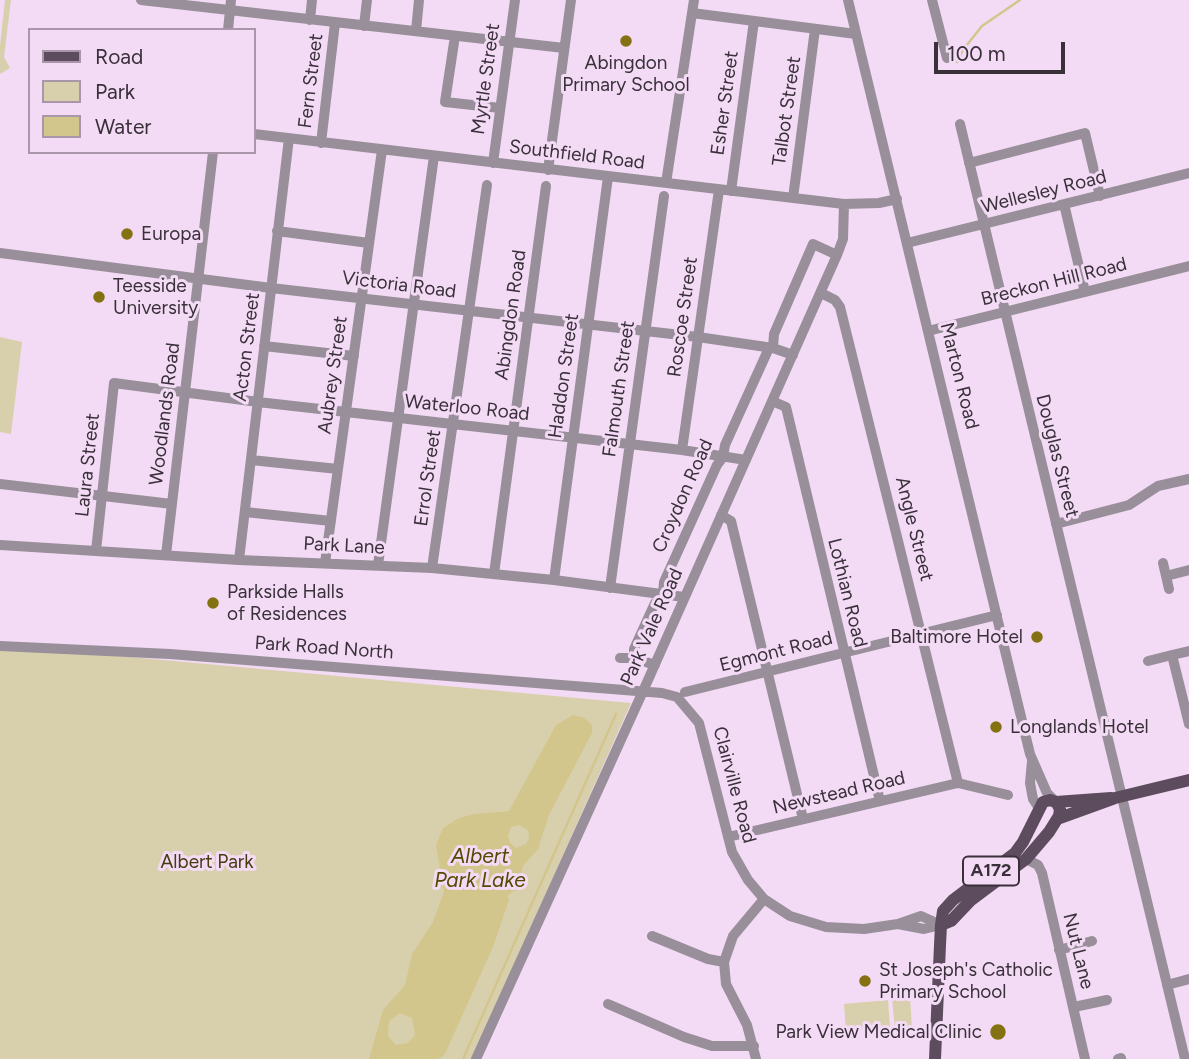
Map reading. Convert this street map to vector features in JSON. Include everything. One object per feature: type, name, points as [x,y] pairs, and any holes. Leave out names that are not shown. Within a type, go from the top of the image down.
[{"type":"main road","points":[[1118,797],[1043,802],[1039,810],[1045,821],[1056,819],[1118,797],[1189,780]]},
{"type":"main road","name":"Marton Road","points":[[1055,801],[1060,812],[1056,819]]},
{"type":"main road","name":"A172","points":[[935,1059],[943,911],[953,900],[1015,853],[1039,810]]},
{"type":"main road","name":"A172","points":[[942,925],[951,921],[970,901],[1026,859],[1049,832],[1056,819]]},
{"type":"street","points":[[141,0],[231,5],[310,20],[564,48]]},
{"type":"street","points":[[310,20],[313,0]]},
{"type":"street","points":[[364,26],[367,0]]},
{"type":"street","points":[[416,31],[419,0]]},
{"type":"street","name":"Myrtle Street","points":[[493,163],[515,0]]},
{"type":"street","points":[[548,170],[571,0]]},
{"type":"street","points":[[666,183],[694,0]]},
{"type":"street","name":"Marton Road","points":[[848,0],[1032,760],[1047,793],[1055,801]]},
{"type":"street","points":[[932,0],[947,58]]},
{"type":"street","points":[[228,28],[231,5]]},
{"type":"street","points":[[692,13],[856,34]]},
{"type":"street","name":"Esher Street","points":[[731,191],[754,21]]},
{"type":"street","name":"Fern Street","points":[[321,143],[335,23]]},
{"type":"street","name":"Talbot Street","points":[[793,198],[815,29]]},
{"type":"street","points":[[455,36],[445,102],[499,108]]},
{"type":"street","name":"Douglas Street","points":[[960,124],[1118,797],[1185,1059]]},
{"type":"street","points":[[969,163],[1085,133],[1100,196]]},
{"type":"street","name":"Southfield Road","points":[[256,134],[844,205],[897,199]]},
{"type":"street","name":"Acton Street","points":[[239,560],[289,138]]},
{"type":"street","name":"Aubrey Street","points":[[325,562],[382,150]]},
{"type":"street","name":"Woodlands Road","points":[[166,555],[213,154]]},
{"type":"street","points":[[378,565],[434,156]]},
{"type":"street","name":"Wellesley Road","points":[[907,243],[1189,173]]},
{"type":"street","name":"Haddon Street","points":[[554,580],[608,177]]},
{"type":"street","name":"Errol Street","points":[[432,568],[487,185]]},
{"type":"street","name":"Abingdon Road","points":[[494,574],[546,186]]},
{"type":"street","name":"Roscoe Street","points":[[682,450],[719,190]]},
{"type":"street","name":"Falmouth Street","points":[[610,588],[664,196]]},
{"type":"street","points":[[1064,204],[1085,292]]},
{"type":"street","name":"Park Vale Road","points":[[476,1059],[838,255],[843,239],[844,205]]},
{"type":"street","points":[[277,231],[369,243]]},
{"type":"street","name":"Croydon Road","points":[[634,658],[634,649],[655,603],[663,594],[664,582],[723,457],[725,445],[771,348],[774,334],[813,244],[838,255]]},
{"type":"street","name":"Victoria Road","points":[[0,253],[271,288],[698,337],[771,348],[793,355]]},
{"type":"street","name":"Breckon Hill Road","points":[[928,331],[1189,266]]},
{"type":"street","name":"Angle Street","points":[[821,293],[835,300],[840,307],[958,783]]},
{"type":"street","points":[[264,346],[354,356]]},
{"type":"street","name":"Waterloo Road","points":[[114,383],[682,450],[746,460]]},
{"type":"street","name":"Laura Street","points":[[96,551],[114,383]]},
{"type":"street","name":"Lothian Road","points":[[772,401],[786,407],[880,801]]},
{"type":"street","points":[[251,460],[338,469]]},
{"type":"street","points":[[1056,524],[1129,505],[1158,486],[1189,479]]},
{"type":"street","points":[[0,484],[172,504]]},
{"type":"street","points":[[245,512],[331,521]]},
{"type":"street","points":[[721,516],[731,521],[803,819]]},
{"type":"street","name":"Park Lane","points":[[0,545],[239,560],[432,568],[684,597]]},
{"type":"street","points":[[1163,563],[1169,589]]},
{"type":"street","points":[[1166,576],[1189,570]]},
{"type":"street","name":"Egmont Road","points":[[685,692],[997,615]]},
{"type":"street","name":"Park Road North","points":[[0,646],[170,654],[644,690]]},
{"type":"street","points":[[1148,661],[1189,651]]},
{"type":"street","points":[[1172,655],[1189,724]]},
{"type":"street","points":[[620,658],[634,658],[655,665]]},
{"type":"street","name":"Clairville Road","points":[[644,690],[677,697],[699,723],[728,837],[739,866],[764,899],[790,916],[826,928],[864,929],[898,924],[921,916],[942,925]]},
{"type":"street","name":"Marton Road","points":[[1032,760],[1030,783],[1033,799],[1039,810]]},
{"type":"street","points":[[958,783],[1008,795]]},
{"type":"street","name":"Newstead Road","points":[[728,837],[958,783]]},
{"type":"street","name":"Nut Lane","points":[[1026,859],[1041,870],[1085,1059]]},
{"type":"street","points":[[756,1059],[747,1025],[726,984],[724,962],[733,936],[764,899]]},
{"type":"street","points":[[652,936],[708,959],[724,962]]},
{"type":"street","points":[[1059,950],[1092,941]]},
{"type":"street","points":[[1167,985],[1189,979]]},
{"type":"street","points":[[1074,1007],[1107,1000]]},
{"type":"street","points":[[608,1004],[684,1037],[712,1046],[754,1046]]},
{"type":"green space","points":[[5,0],[11,0],[4,57],[10,68],[0,74],[0,45]]},
{"type":"green space","points":[[0,337],[22,342],[11,434],[0,432]]},
{"type":"green space","name":"Albert Park","points":[[0,645],[631,703],[472,1059],[0,1059]]},
{"type":"green space","points":[[910,997],[912,1028],[895,1030],[892,998]]},
{"type":"green space","points":[[888,1000],[890,1027],[846,1031],[844,1004]]},
{"type":"water","name":"Albert Park Lake","points":[[573,715],[585,718],[592,725],[592,733],[549,815],[538,849],[523,866],[517,889],[508,895],[509,900],[493,947],[445,1054],[438,1059],[369,1059],[383,1010],[405,985],[412,954],[433,922],[444,891],[436,845],[443,828],[459,818],[474,814],[509,811],[556,725]],"holes":[[[519,825],[528,830],[529,838],[526,844],[516,848],[510,843],[508,835],[511,827]],[[400,1013],[412,1018],[415,1035],[408,1043],[396,1045],[388,1036],[389,1021]]]},
{"type":"waterway","points":[[957,62],[982,26],[1020,0]]},
{"type":"waterway","points":[[463,1059],[616,714]]},
{"type":"place","name":"Abingdon Primary School","points":[[626,41]]},
{"type":"place","name":"Europa","points":[[127,234]]},
{"type":"place","name":"Teesside University","points":[[99,297]]},
{"type":"place","name":"Parkside Halls of Residences","points":[[213,603]]},
{"type":"place","name":"Baltimore Hotel","points":[[1037,637]]},
{"type":"place","name":"Longlands Hotel","points":[[996,727]]},
{"type":"place","name":"St Joseph's Catholic Primary School","points":[[865,981]]},
{"type":"place","name":"Park View Medical Clinic","points":[[998,1032]]}]
